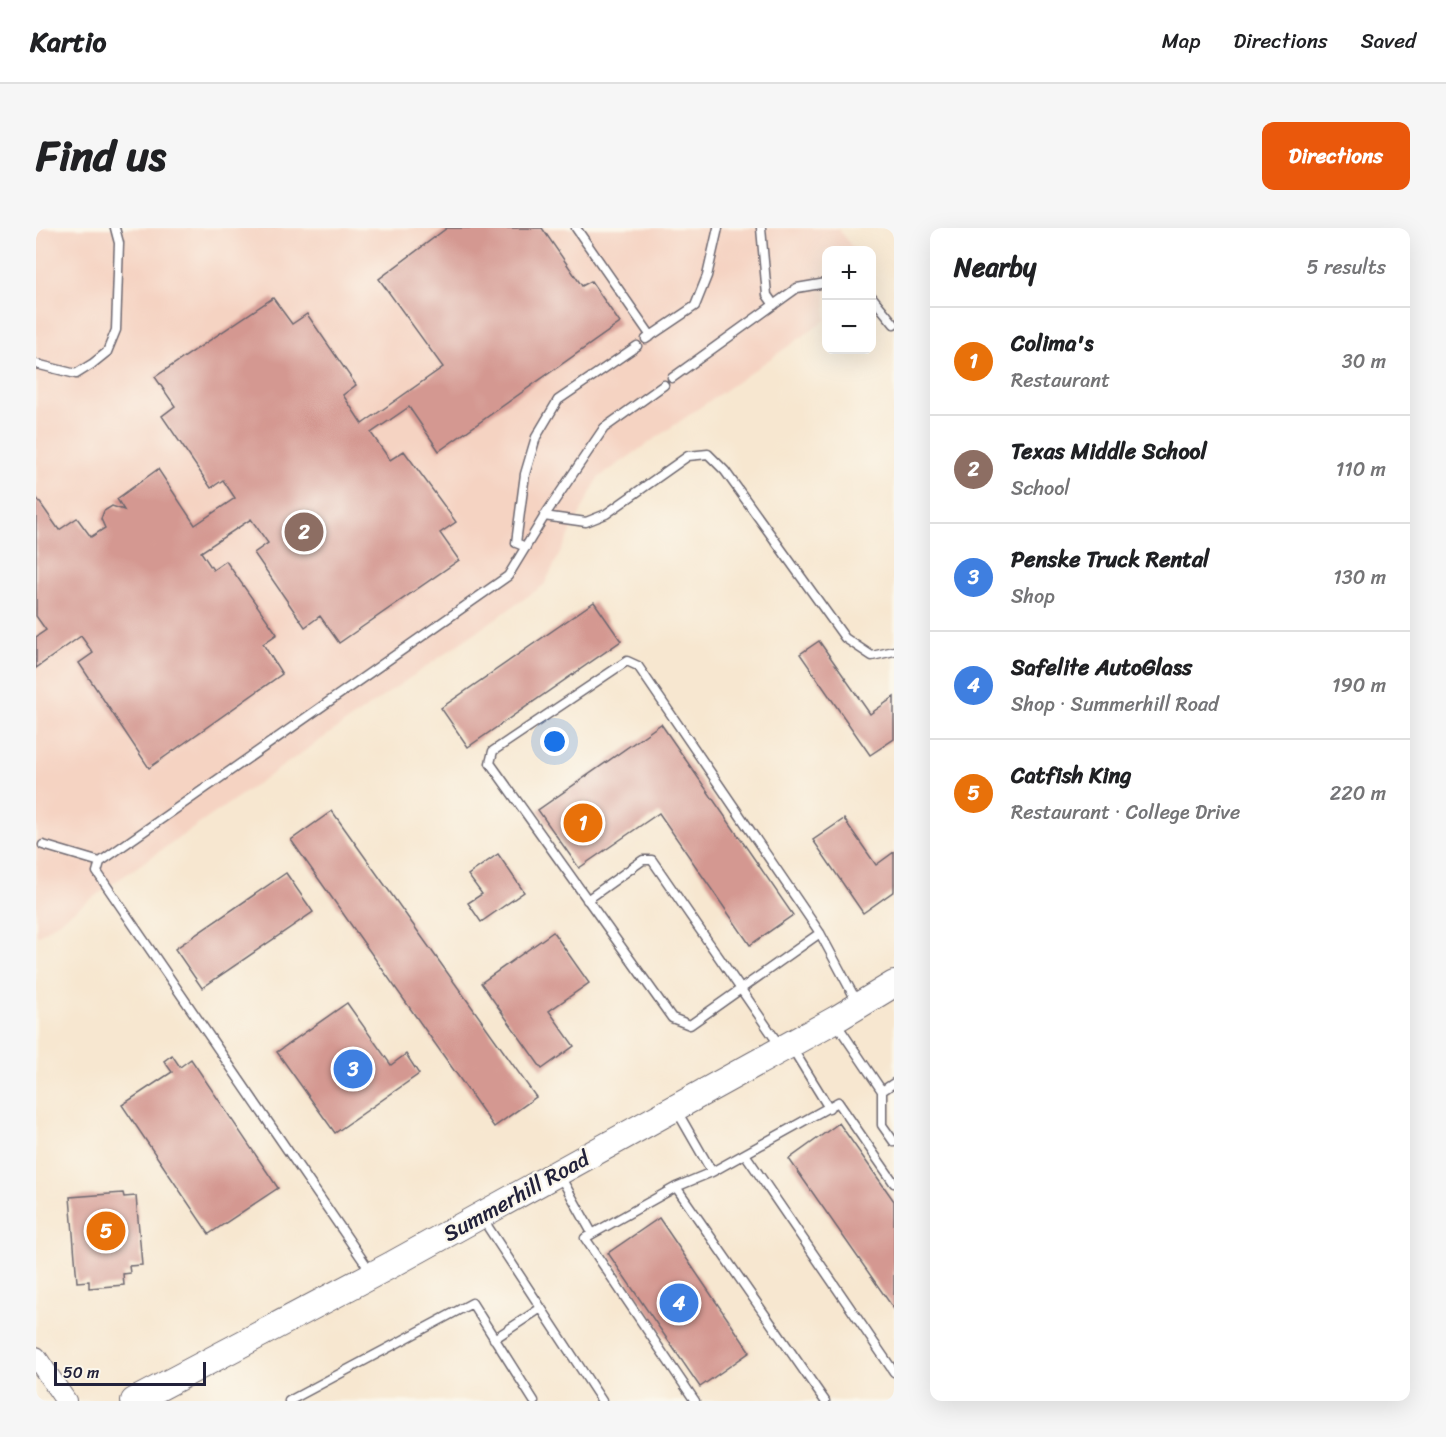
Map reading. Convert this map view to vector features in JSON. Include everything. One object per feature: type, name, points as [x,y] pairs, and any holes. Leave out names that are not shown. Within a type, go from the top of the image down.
[{"type":"main road","name":"Summerhill Road","points":[[134,1401],[481,1216],[786,1047],[894,984]]},
{"type":"street","points":[[36,1357],[66,1401]]},
{"type":"lane","points":[[36,364],[76,374],[107,352],[116,330],[119,243],[115,228]]},
{"type":"lane","points":[[576,228],[649,338],[695,306],[707,276],[718,228]]},
{"type":"lane","points":[[761,228],[767,295],[774,305]]},
{"type":"lane","points":[[672,378],[797,288],[822,284]]},
{"type":"lane","points":[[876,300],[894,324]]},
{"type":"lane","points":[[526,547],[516,543],[525,474],[536,437],[558,400],[637,346]]},
{"type":"lane","points":[[373,1275],[97,872],[100,862],[508,576],[544,516],[604,428],[664,385]]},
{"type":"lane","points":[[544,516],[586,522],[606,514],[688,456],[708,454],[725,471],[845,639],[872,656],[894,651]]},
{"type":"lane","points":[[820,933],[690,1025],[672,1018],[490,763],[493,751],[627,661],[638,666],[820,933],[859,1005]]},
{"type":"lane","points":[[43,845],[100,862]]},
{"type":"lane","points":[[587,900],[643,860],[652,860],[740,990],[786,1047],[829,1107]]},
{"type":"lane","points":[[834,1020],[882,1091],[882,1125],[894,1142]]},
{"type":"lane","points":[[882,1091],[894,1083]]},
{"type":"lane","points":[[695,1401],[585,1238],[676,1187],[712,1172],[838,1102],[894,1183]]},
{"type":"lane","points":[[675,1108],[712,1172]]},
{"type":"lane","points":[[745,1154],[894,1372]]},
{"type":"lane","points":[[558,1173],[592,1233]]},
{"type":"lane","points":[[676,1187],[825,1401]]},
{"type":"lane","points":[[481,1216],[602,1401]]},
{"type":"lane","points":[[289,1401],[472,1304],[534,1401]]},
{"type":"lane","points":[[494,1339],[541,1308]]},
{"type":"shaded area","points":[[36,228],[838,228],[851,246],[822,246],[822,323],[598,478],[544,585],[36,937]]},
{"type":"building","points":[[447,228],[542,228],[582,286],[591,281],[620,323],[439,451],[409,407],[371,433],[390,460],[404,451],[456,522],[440,533],[459,560],[339,643],[320,616],[305,627],[254,553],[268,543],[251,519],[201,552],[213,570],[226,561],[277,634],[263,644],[282,674],[149,768],[79,663],[93,653],[81,636],[36,668],[36,637],[46,630],[36,616],[36,497],[59,530],[77,518],[91,537],[105,528],[101,519],[104,511],[112,506],[124,510],[117,499],[158,469],[195,525],[235,498],[223,480],[211,488],[162,416],[175,406],[155,377],[273,298],[292,324],[307,314],[356,385],[343,395],[362,424],[443,367],[379,279]]},
{"type":"building","points":[[594,602],[621,641],[468,747],[441,708]]},
{"type":"building","points":[[819,641],[870,714],[894,697],[894,739],[870,755],[800,654]]},
{"type":"building","points":[[661,724],[793,915],[750,945],[659,813],[579,868],[538,810]]},
{"type":"building","points":[[332,811],[536,1097],[494,1127],[291,840]]},
{"type":"building","points":[[844,819],[876,865],[894,852],[894,891],[863,913],[813,840]]},
{"type":"building","points":[[498,854],[524,892],[481,922],[468,903],[482,894],[468,875]]},
{"type":"building","points":[[286,873],[313,912],[202,988],[175,949]]},
{"type":"building","points":[[553,932],[589,983],[549,1011],[574,1046],[542,1069],[481,983]]},
{"type":"building","points":[[347,1003],[391,1065],[406,1054],[419,1074],[335,1133],[277,1052]]},
{"type":"building","points":[[172,1055],[180,1067],[191,1059],[278,1188],[209,1234],[122,1105],[172,1072],[164,1061]]},
{"type":"building","points":[[839,1123],[894,1201],[894,1309],[789,1159]]},
{"type":"building","points":[[123,1193],[124,1197],[136,1196],[142,1265],[129,1266],[130,1273],[123,1274],[124,1285],[89,1288],[89,1281],[77,1282],[70,1197]]},
{"type":"building","points":[[659,1218],[750,1352],[700,1387],[608,1253]]},
{"type":"place","name":"Texas Middle School","points":[[304,532]]},
{"type":"place","name":"Colima's","points":[[583,823]]},
{"type":"place","name":"Penske Truck Rental","points":[[353,1069]]},
{"type":"place","name":"Catfish King","points":[[106,1231]]},
{"type":"place","name":"Safelite AutoGlass","points":[[679,1303]]}]
